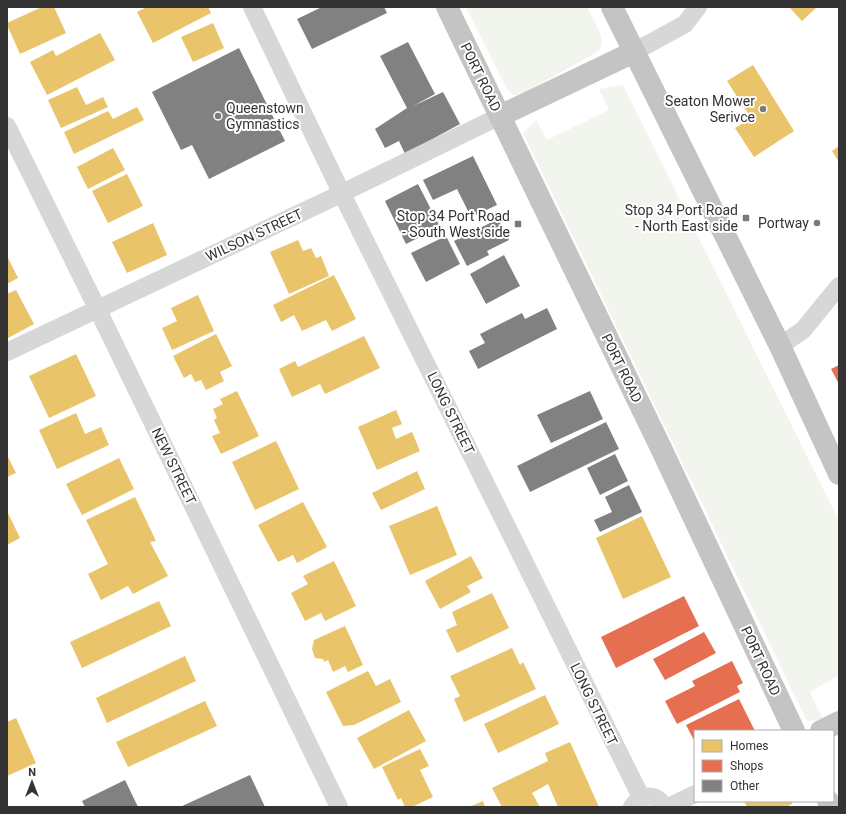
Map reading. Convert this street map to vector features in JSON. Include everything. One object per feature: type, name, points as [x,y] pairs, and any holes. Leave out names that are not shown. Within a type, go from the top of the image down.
[{"type":"highway","name":"PORT ROAD","points":[[446,7],[666,461],[794,730]]},
{"type":"highway","points":[[612,7],[837,464]]},
{"type":"highway","points":[[500,116],[634,52]]},
{"type":"highway","points":[[823,730],[839,722]]},
{"type":"street","name":"LONG STREET","points":[[252,7],[636,802]]},
{"type":"street","points":[[634,52],[685,24],[698,7]]},
{"type":"street","name":"WILSON STREET","points":[[7,352],[97,308],[342,194],[500,116]]},
{"type":"street","name":"NEW STREET","points":[[7,126],[339,807]]},
{"type":"street","points":[[780,346],[803,330],[839,286]]},
{"type":"street","points":[[668,807],[694,794]]},
{"type":"street","points":[[636,802],[653,796],[662,803],[664,807]]},
{"type":"shaded area","points":[[466,7],[587,7],[600,33],[602,43],[599,51],[522,94],[513,95],[507,89]]},
{"type":"shaded area","points":[[623,85],[839,521],[839,675],[810,692],[823,720],[807,721],[523,133],[536,120],[547,140],[609,110],[599,89]]},
{"type":"building: Homes","points":[[42,7],[54,7],[66,33],[20,54],[7,23]]},
{"type":"building: Homes","points":[[147,7],[208,7],[211,13],[153,43],[137,12]]},
{"type":"building: Homes","points":[[789,7],[817,7],[802,21]]},
{"type":"building: Homes","points":[[213,23],[224,48],[193,62],[181,37]]},
{"type":"building: Homes","points":[[100,33],[115,60],[47,95],[30,62],[53,50],[56,56]]},
{"type":"building: Homes","name":"Seaton Mower Serivce","points":[[753,65],[794,131],[754,157],[735,128],[751,118],[727,81]]},
{"type":"building: Homes","points":[[77,87],[86,105],[103,97],[108,107],[61,128],[48,100]]},
{"type":"building: Homes","points":[[137,107],[144,120],[74,154],[64,132],[108,111],[113,119]]},
{"type":"building: Homes","points":[[839,146],[839,162],[832,151]]},
{"type":"building: Homes","points":[[113,148],[125,170],[88,189],[77,167]]},
{"type":"building: Homes","points":[[127,174],[143,206],[108,223],[92,191]]},
{"type":"building: Homes","points":[[153,223],[167,255],[127,273],[112,242]]},
{"type":"building: Homes","points":[[298,240],[303,251],[311,248],[316,258],[321,256],[329,276],[289,294],[270,252]]},
{"type":"building: Homes","points":[[7,256],[18,278],[7,284]]},
{"type":"building: Homes","points":[[334,275],[356,319],[332,331],[326,320],[302,331],[294,315],[281,322],[273,305]]},
{"type":"building: Homes","points":[[16,290],[34,324],[8,338],[7,294]]},
{"type":"building: Homes","points":[[198,295],[214,331],[172,350],[162,328],[177,321],[171,308]]},
{"type":"building: Homes","points":[[216,334],[232,366],[220,372],[224,381],[206,390],[201,380],[195,382],[191,374],[184,378],[173,356]]},
{"type":"building: Homes","points":[[364,336],[380,368],[325,394],[320,384],[292,397],[279,369],[295,361],[298,367]]},
{"type":"building: Homes","points":[[76,354],[96,396],[49,418],[29,376]]},
{"type":"building: Homes","points":[[237,391],[259,436],[221,454],[212,436],[220,433],[214,420],[217,418],[213,409],[223,404],[220,399]]},
{"type":"building: Homes","points":[[396,410],[402,424],[392,428],[396,439],[412,432],[420,451],[377,470],[358,427]]},
{"type":"building: Homes","points":[[76,413],[85,434],[101,427],[109,445],[57,469],[39,430]]},
{"type":"building: Homes","points":[[276,441],[299,489],[255,510],[232,462]]},
{"type":"building: Homes","points":[[7,455],[16,473],[7,477]]},
{"type":"building: Homes","points":[[119,458],[134,489],[82,515],[66,484]]},
{"type":"building: Homes","points":[[417,471],[425,489],[381,510],[372,493]]},
{"type":"building: Homes","points":[[135,497],[156,541],[150,542],[168,576],[133,594],[128,586],[101,600],[88,574],[108,564],[86,520]]},
{"type":"building: Homes","points":[[303,502],[327,547],[297,563],[293,555],[278,562],[258,525]]},
{"type":"building: Homes","points":[[437,506],[457,555],[410,575],[389,526]]},
{"type":"building: Homes","points":[[7,511],[20,538],[7,545]]},
{"type":"building: Homes","points":[[642,516],[671,577],[623,599],[596,538]]},
{"type":"building: Homes","points":[[471,556],[483,578],[467,586],[471,592],[440,609],[425,581]]},
{"type":"building: Homes","points":[[334,561],[356,606],[325,621],[321,613],[305,621],[291,593],[308,584],[303,576]]},
{"type":"building: Homes","points":[[492,593],[509,628],[457,653],[446,630],[457,625],[452,612]]},
{"type":"building: Homes","points":[[159,601],[171,626],[82,668],[70,642]]},
{"type":"building: Homes","points":[[345,626],[363,665],[348,672],[345,666],[333,672],[328,660],[324,662],[323,659],[315,658],[312,649],[314,640]]},
{"type":"building: Homes","points":[[512,648],[520,665],[523,662],[536,689],[464,722],[454,699],[460,696],[450,676]]},
{"type":"building: Homes","points":[[185,656],[196,681],[107,723],[96,698]]},
{"type":"building: Homes","points":[[368,671],[376,686],[390,679],[401,702],[354,725],[343,726],[326,692]]},
{"type":"building: Homes","points":[[545,695],[559,724],[498,753],[484,724]]},
{"type":"building: Homes","points":[[205,701],[217,726],[128,767],[116,742]]},
{"type":"building: Homes","points":[[409,710],[426,741],[374,769],[357,738]]},
{"type":"building: Homes","points":[[16,718],[36,763],[7,776],[7,722]]},
{"type":"building: Homes","points":[[570,742],[599,807],[558,807],[548,784],[532,793],[540,807],[502,807],[492,788],[548,761],[545,753]]},
{"type":"building: Homes","points":[[420,749],[429,766],[420,770],[433,797],[412,807],[405,807],[401,798],[398,800],[382,767]]},
{"type":"building: Homes","points":[[483,801],[485,807],[469,807]]},
{"type":"building: Homes","points":[[744,802],[791,802],[792,804],[786,807],[747,807]]},
{"type":"building: Shops","points":[[839,365],[839,384],[831,369]]},
{"type":"building: Shops","points":[[684,596],[699,626],[616,668],[601,637]]},
{"type":"building: Shops","points":[[704,632],[716,653],[665,680],[653,659]]},
{"type":"building: Shops","points":[[732,661],[743,683],[737,686],[740,692],[677,724],[665,701],[695,686],[692,681]]},
{"type":"building: Shops","points":[[739,699],[754,730],[694,730],[694,740],[686,725]]},
{"type":"building: Other","points":[[322,7],[384,7],[387,13],[312,49],[297,19]]},
{"type":"building: Other","points":[[408,42],[435,94],[413,106],[443,92],[460,124],[405,154],[399,141],[385,148],[375,129],[407,108],[380,56]]},
{"type":"building: Other","name":"Queenstown Gymnastics","points":[[239,48],[285,141],[209,179],[192,145],[181,150],[152,92]]},
{"type":"building: Other","points":[[473,156],[497,205],[471,217],[457,189],[433,200],[423,180]]},
{"type":"building: Other","points":[[418,184],[440,227],[406,244],[385,201]]},
{"type":"building: Other","points":[[498,219],[509,240],[487,251],[489,255],[467,266],[454,241]]},
{"type":"building: Other","points":[[446,236],[460,264],[426,282],[411,253]]},
{"type":"building: Other","points":[[504,255],[520,286],[486,304],[470,274]]},
{"type":"building: Other","points":[[547,308],[557,329],[478,369],[469,351],[485,343],[480,334],[522,313],[525,319]]},
{"type":"building: Other","points":[[590,391],[603,419],[551,443],[537,415]]},
{"type":"building: Other","points":[[606,422],[619,449],[530,492],[517,466]]},
{"type":"building: Other","points":[[615,454],[628,481],[600,495],[587,468]]},
{"type":"building: Other","points":[[629,485],[642,512],[600,532],[594,520],[612,512],[605,497]]},
{"type":"building: Other","points":[[250,775],[265,807],[180,807]]},
{"type":"building: Other","points":[[125,780],[138,807],[85,807],[82,801]]},
{"type":"place","name":"Seaton Mower Serivce","points":[[763,109]]},
{"type":"place","name":"Queenstown Gymnastics","points":[[218,116]]},
{"type":"place","name":"Stop 34 Port Road - North East side","points":[[746,218]]},
{"type":"place","name":"Portway","points":[[817,223]]},
{"type":"place","name":"Stop 34 Port Road - South West side","points":[[518,224]]}]
